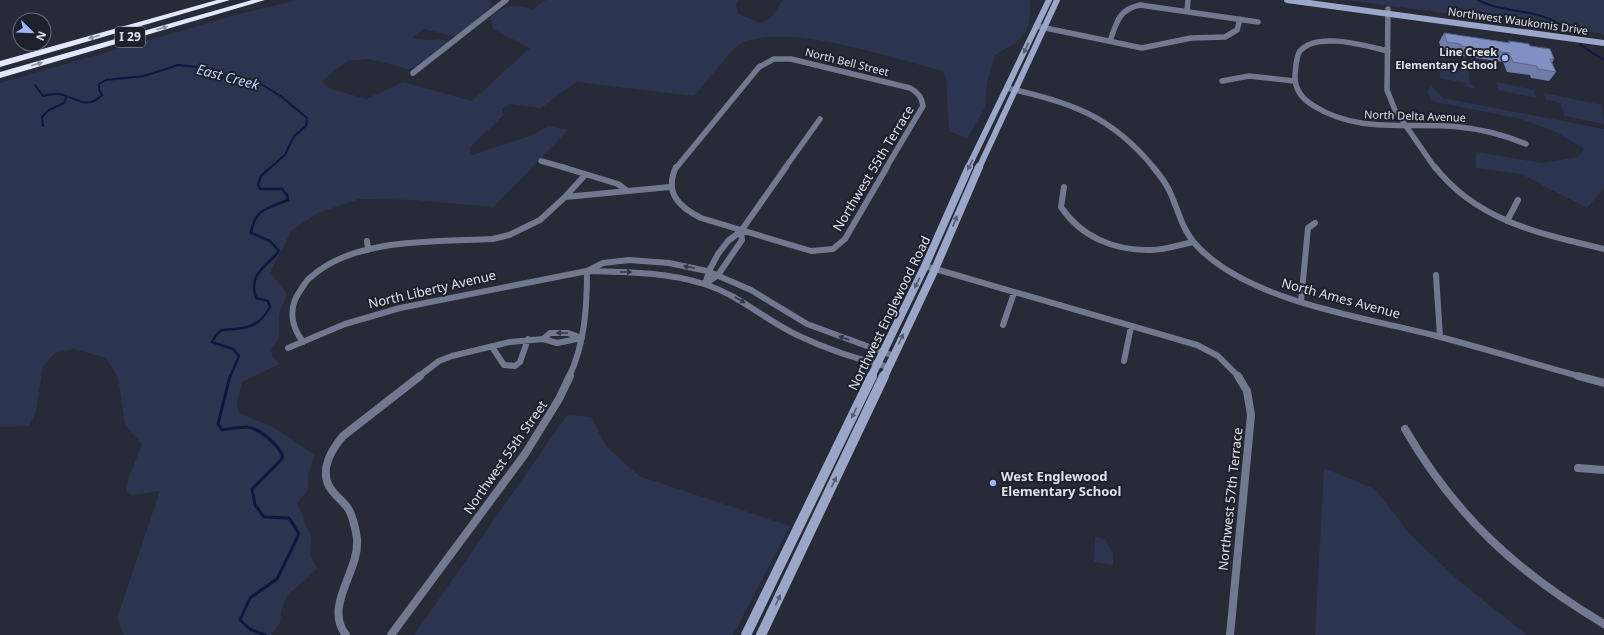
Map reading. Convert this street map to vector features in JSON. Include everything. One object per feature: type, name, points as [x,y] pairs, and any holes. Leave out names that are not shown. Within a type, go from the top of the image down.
[{"type":"highway","name":"I 29","points":[[0,64],[226,0]]},
{"type":"highway","name":"I 29","points":[[0,75],[261,0]]},
{"type":"main road","name":"Northwest Englewood Road","points":[[762,635],[935,269],[1011,89],[1040,26],[1049,0]]},
{"type":"main road","name":"Northwest Englewood Road","points":[[1040,26],[1057,0]]},
{"type":"main road","name":"Northwest Waukomis Drive","points":[[1287,0],[1388,11],[1604,39]]},
{"type":"main road","name":"Northwest Waukomis Drive","points":[[1326,0],[1388,11],[1604,43]]},
{"type":"main road","name":"Northwest Englewood Road","points":[[746,635],[926,266],[954,198],[1011,89]]},
{"type":"street","points":[[413,73],[506,0]]},
{"type":"street","points":[[1188,0],[1188,11]]},
{"type":"street","points":[[1110,41],[1122,12],[1126,8],[1140,5],[1258,22]]},
{"type":"street","points":[[1388,11],[1387,90],[1389,97],[1394,110],[1438,170],[1464,198],[1484,211],[1507,222],[1532,232],[1604,249]]},
{"type":"street","points":[[1040,26],[1142,48],[1191,38],[1225,37],[1237,30],[1240,19]]},
{"type":"street","points":[[1222,81],[1233,78],[1253,76],[1294,82],[1299,53],[1311,44],[1324,42],[1347,43],[1388,51]]},
{"type":"street","name":"North Bell Street","points":[[670,186],[673,171],[678,164],[759,67],[774,59],[791,59],[910,88],[920,95]]},
{"type":"street","name":"North Delta Avenue","points":[[1294,82],[1297,90],[1306,100],[1320,110],[1337,118],[1366,125],[1461,127],[1498,134],[1526,144]]},
{"type":"street","name":"North Ames Avenue","points":[[1011,89],[1073,105],[1094,114],[1127,138],[1143,154],[1163,179],[1183,228],[1193,242],[1209,257],[1232,273],[1286,298],[1301,300],[1440,337],[1604,383]]},
{"type":"street","name":"Northwest 55th Terrace","points":[[741,230],[811,251],[833,249],[845,239],[923,106],[920,95]]},
{"type":"street","points":[[705,284],[707,271],[730,237],[741,230],[820,119]]},
{"type":"street","points":[[541,161],[618,184],[626,190]]},
{"type":"street","points":[[303,342],[294,330],[291,318],[292,306],[298,292],[319,271],[334,262],[351,254],[382,247],[493,239],[510,235],[540,220],[565,197],[585,175]]},
{"type":"street","points":[[565,197],[670,186],[672,195],[690,213],[741,230]]},
{"type":"street","points":[[1064,187],[1061,207],[1072,224],[1083,232],[1106,243],[1119,247],[1153,251],[1193,242]]},
{"type":"street","points":[[1507,222],[1518,200]]},
{"type":"street","points":[[1301,300],[1308,228],[1315,222]]},
{"type":"street","points":[[705,284],[718,275],[742,240],[741,230]]},
{"type":"street","points":[[367,241],[368,250]]},
{"type":"street","points":[[722,249],[733,252]]},
{"type":"street","name":"North Liberty Avenue","points":[[587,271],[603,263],[629,260],[669,263],[707,271],[771,300],[789,314],[807,324],[894,356]]},
{"type":"street","name":"Northwest 57th Terrace","points":[[926,266],[1014,293],[1197,345],[1212,352],[1234,370],[1248,392],[1251,403],[1251,415],[1230,635]]},
{"type":"street","name":"North Liberty Avenue","points":[[288,348],[345,324],[400,308],[587,271],[647,272],[705,284],[740,300],[797,336],[889,367]]},
{"type":"street","name":"Northwest 55th Street","points":[[391,635],[548,422],[561,399],[574,368],[582,338],[586,313],[587,271]]},
{"type":"street","points":[[1436,275],[1440,337]]},
{"type":"street","points":[[1003,325],[1014,293]]},
{"type":"street","points":[[1124,361],[1131,327]]},
{"type":"street","points":[[346,635],[342,630],[338,618],[340,601],[355,560],[357,539],[348,508],[329,487],[326,468],[332,452],[343,436],[439,361],[452,356],[528,339],[543,339],[549,343],[567,343],[582,338]]},
{"type":"street","points":[[492,347],[504,365],[515,366],[520,362],[528,339]]},
{"type":"street","points":[[1405,429],[1445,492],[1478,528],[1519,567],[1581,611],[1604,624]]},
{"type":"street","points":[[1578,468],[1604,470]]},
{"type":"shaded area","points":[[298,0],[489,0],[492,4],[487,11],[456,37],[424,29],[413,37],[421,40],[449,41],[417,67],[408,69],[369,59],[347,61],[322,81],[328,88],[366,99],[403,82],[472,101],[530,48],[493,29],[490,17],[506,7],[515,6],[533,9],[546,0],[739,0],[736,5],[739,14],[760,23],[770,19],[783,0],[1030,0],[1030,12],[1027,29],[1024,35],[1019,40],[995,55],[987,83],[985,107],[967,139],[949,131],[946,78],[943,71],[841,44],[812,39],[785,37],[760,38],[740,44],[736,47],[694,96],[576,82],[541,108],[510,104],[502,109],[504,115],[469,148],[472,155],[535,134],[548,126],[568,130],[494,207],[415,200],[359,199],[318,213],[292,230],[270,272],[287,294],[279,315],[279,338],[271,350],[273,357],[280,364],[242,382],[237,403],[239,413],[275,428],[315,455],[308,475],[308,490],[297,503],[311,537],[310,555],[317,568],[288,594],[282,608],[280,623],[271,635],[124,635],[117,618],[160,491],[132,495],[126,492],[128,480],[142,444],[125,425],[118,377],[106,358],[74,349],[55,353],[43,366],[36,412],[29,426],[0,427],[0,83],[239,14]]},
{"type":"shaded area","points":[[1346,0],[1604,0],[1604,34]]},
{"type":"shaded area","points":[[1439,64],[1469,70],[1470,84],[1474,85],[1475,89],[1466,87],[1465,83],[1440,78]]},
{"type":"shaded area","points":[[1497,82],[1534,90],[1536,98],[1498,90]]},
{"type":"shaded area","points":[[1431,86],[1443,98],[1604,129],[1604,188],[1587,208],[1521,174],[1476,168],[1476,152],[1542,163],[1578,157],[1584,149],[1556,132],[1521,119],[1431,101],[1428,92]]},
{"type":"shaded area","points":[[1544,93],[1602,105],[1604,124],[1564,116],[1561,103],[1545,99]]},
{"type":"shaded area","points":[[567,415],[591,417],[606,446],[639,476],[790,526],[733,635],[414,635]]},
{"type":"shaded area","points":[[1324,468],[1375,489],[1409,533],[1459,581],[1527,635],[1315,635]]},
{"type":"shaded area","points":[[1095,537],[1105,539],[1113,553],[1113,565],[1094,562]]},
{"type":"building","points":[[1444,33],[1510,43],[1509,41],[1529,44],[1530,46],[1550,49],[1554,59],[1550,59],[1556,72],[1538,69],[1537,66],[1513,62],[1509,53],[1461,46],[1460,44],[1447,42]]},
{"type":"waterway","points":[[1478,0],[1497,7],[1542,16],[1567,28],[1579,36]]},
{"type":"waterway","points":[[1582,41],[1580,45],[1604,60]]},
{"type":"waterway","name":"East Creek","points":[[35,85],[43,96],[59,94],[86,103],[96,100],[102,95],[99,90],[99,84],[106,80],[144,76],[178,65],[198,67],[230,80],[256,81],[282,97],[307,118],[306,126],[294,136],[285,155],[270,168]]},
{"type":"waterway","points":[[43,126],[42,117],[49,110],[64,103],[66,98]]},
{"type":"waterway","name":"East Creek","points":[[230,377],[239,356],[233,349],[212,342],[216,335],[222,330],[244,328],[255,324],[265,315],[270,307],[268,301],[256,298],[254,283],[259,272],[279,251],[270,241],[251,233],[255,219],[259,214],[264,210],[288,200],[287,195],[282,189],[260,189],[258,185],[261,176],[271,167]]},
{"type":"waterway","name":"East Creek","points":[[230,376],[218,424],[222,430],[247,427],[252,428],[273,442],[280,451],[283,456],[280,461],[252,489],[255,505],[264,517],[289,518],[299,534],[277,579],[250,598],[240,620],[250,629],[265,635]]},
{"type":"place","name":"Line Creek Elementary School","points":[[1505,58]]},
{"type":"place","name":"West Englewood Elementary School","points":[[993,483]]}]
